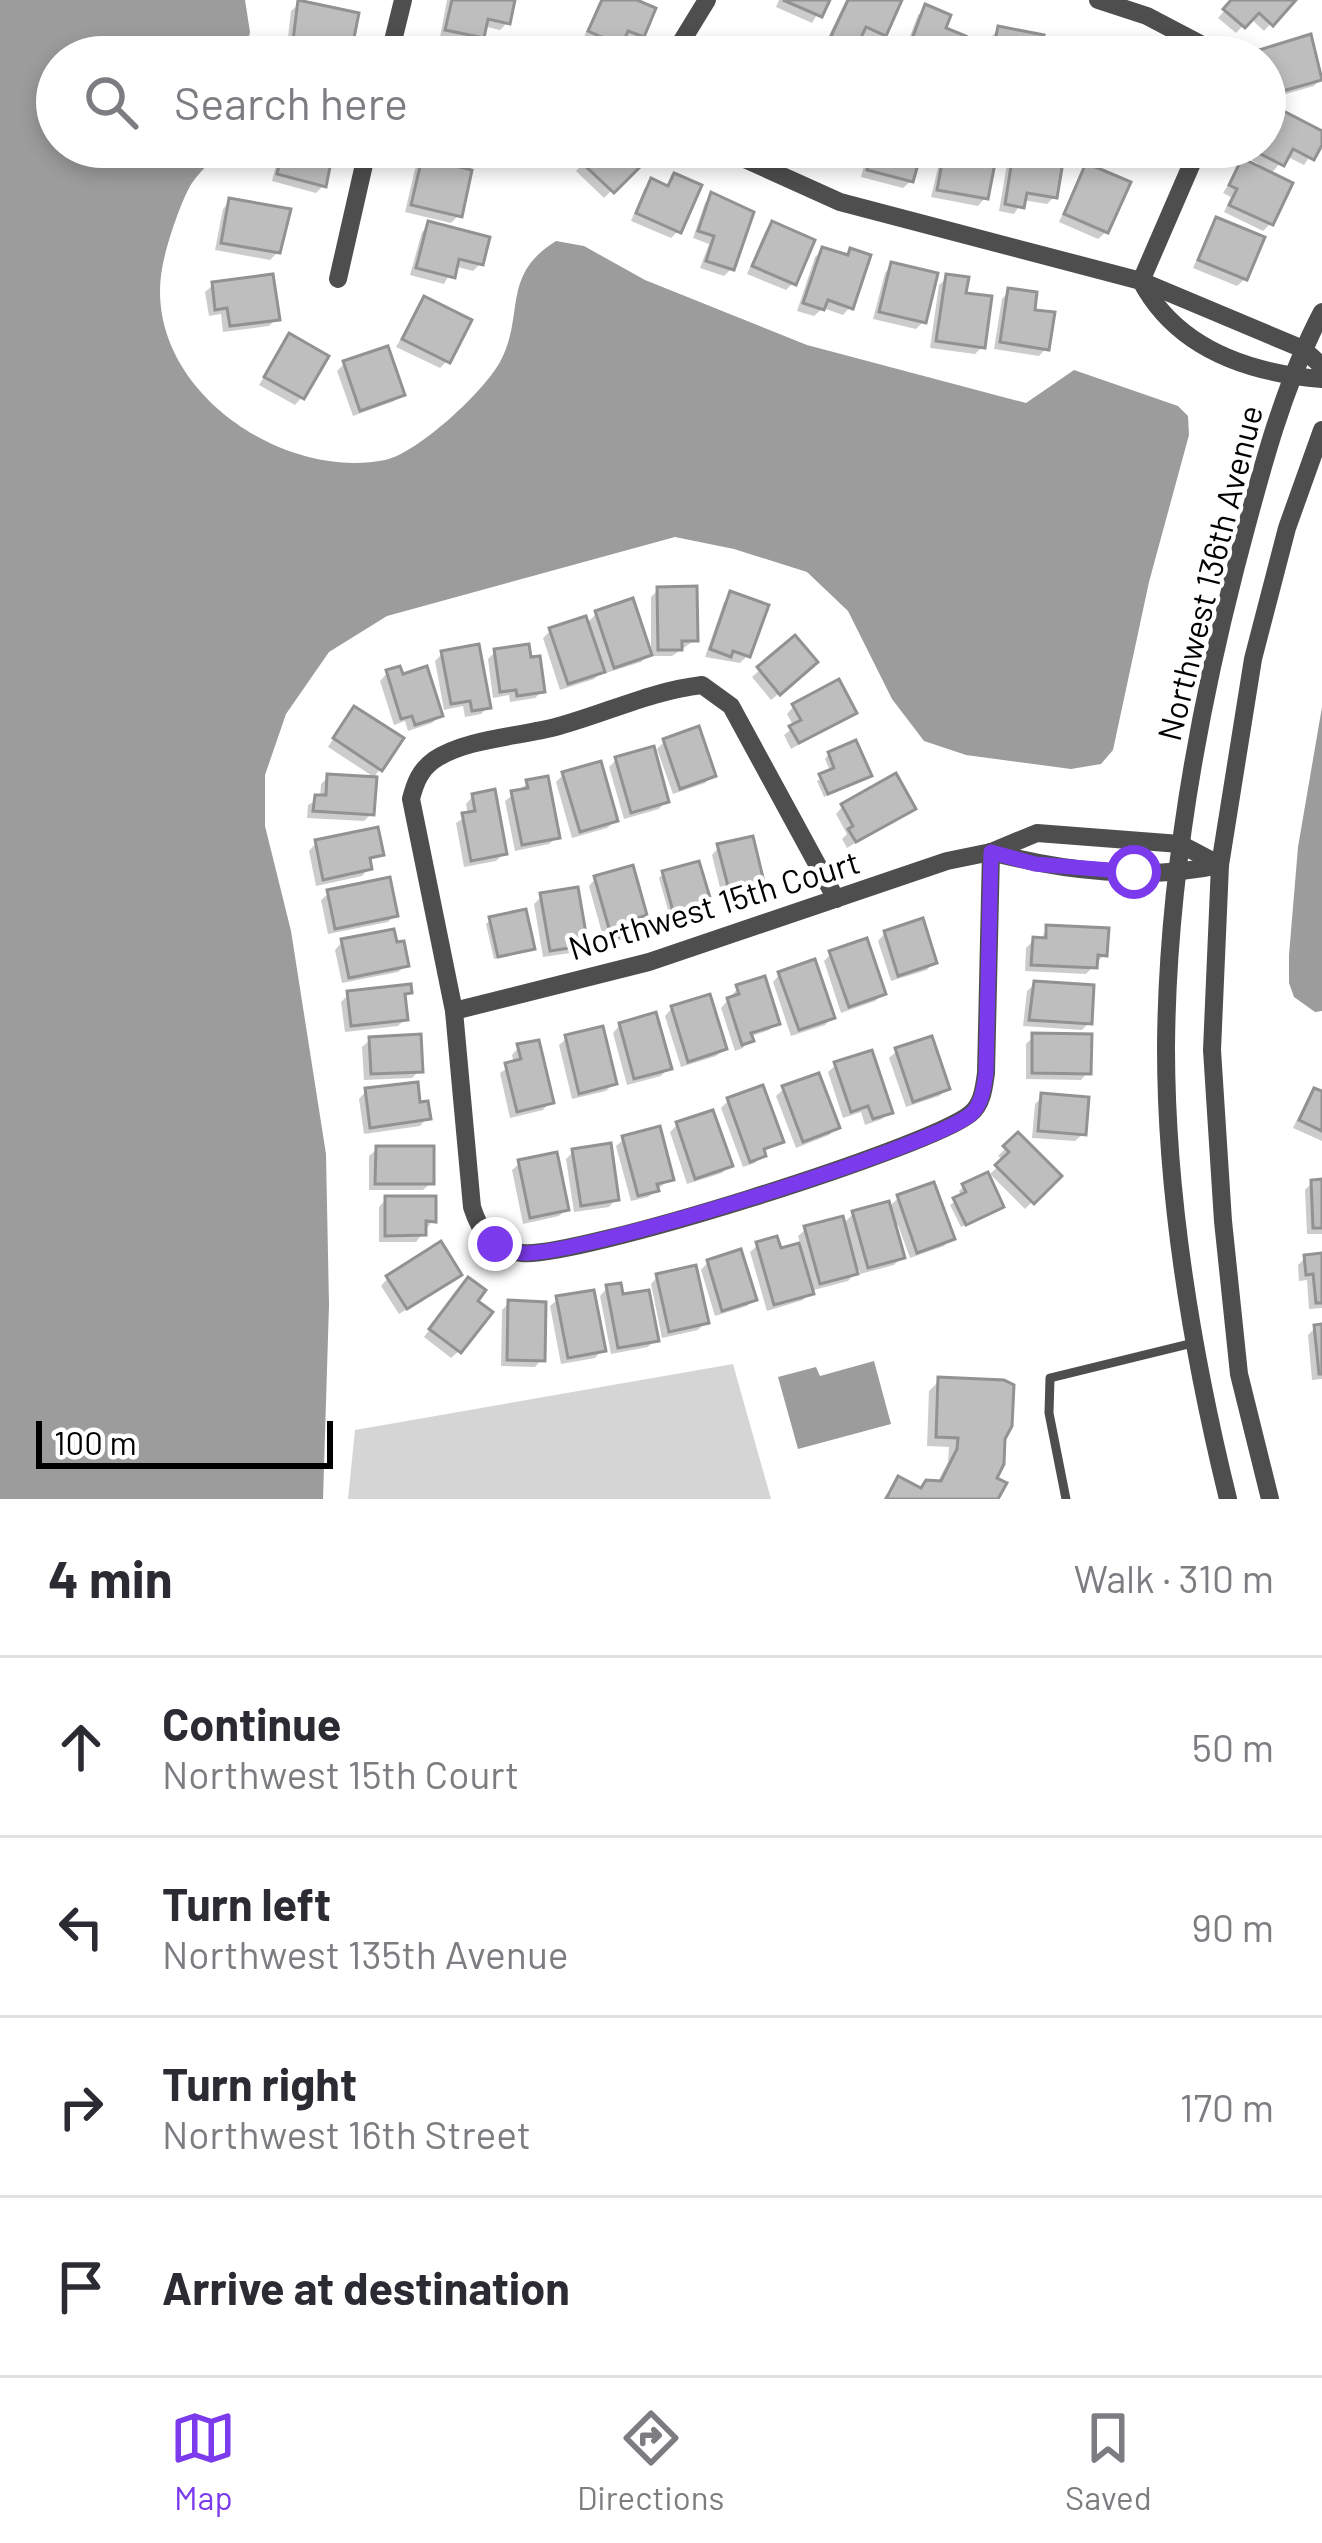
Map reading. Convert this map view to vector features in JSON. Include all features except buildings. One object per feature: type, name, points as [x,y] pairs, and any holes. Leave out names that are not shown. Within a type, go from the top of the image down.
[{"type":"street","points":[[395,36],[404,0]]},
{"type":"street","points":[[685,36],[706,0]]},
{"type":"street","points":[[1098,0],[1148,16],[1186,36]]},
{"type":"street","points":[[338,279],[363,168]]},
{"type":"street","points":[[765,168],[840,202],[1141,281],[1303,349],[1322,366]]},
{"type":"street","points":[[1141,281],[1190,168]]},
{"type":"street","points":[[1141,281],[1161,314],[1189,339],[1223,357],[1292,377],[1322,379]]},
{"type":"street","name":"Northwest 136th Avenue","points":[[1228,1499],[1193,1343],[1178,1224],[1166,1048],[1180,844],[1213,656],[1249,516],[1292,377],[1322,311]]},
{"type":"street","name":"Northwest 136th Avenue","points":[[1270,1499],[1240,1374],[1223,1221],[1212,1050],[1220,865],[1253,659],[1287,528],[1322,430]]},
{"type":"street","points":[[836,899],[731,706],[701,685],[670,689],[560,726],[447,752],[428,764],[416,779],[411,799],[454,1012],[472,1207],[479,1231],[495,1244],[522,1253],[564,1248],[755,1197],[941,1131],[974,1112],[986,1073],[991,852]]},
{"type":"street","name":"Northwest 15th Court","points":[[454,1012],[650,962],[1037,833],[1180,844],[1220,865]]},
{"type":"street","name":"Northwest 15th Court","points":[[991,852],[1035,864],[1178,874],[1220,865]]},
{"type":"lane","points":[[1066,1499],[1049,1412],[1050,1378],[1193,1343]]},
{"type":"shaded area","points":[[0,0],[245,0],[249,36],[36,36],[36,168],[205,168],[183,201],[162,269],[161,311],[174,351],[196,386],[226,416],[263,439],[303,455],[344,463],[385,460],[415,446],[450,419],[501,360],[521,281],[539,254],[556,241],[584,246],[645,280],[807,345],[1026,403],[1074,370],[1178,406],[1188,416],[1189,435],[1149,582],[1113,750],[1101,764],[1071,769],[966,755],[924,741],[892,699],[848,611],[807,572],[675,537],[387,616],[329,652],[286,714],[265,775],[265,826],[291,931],[326,1154],[329,1305],[323,1499],[0,1499]]},
{"type":"shaded area","points":[[1322,707],[1322,1011],[1315,1012],[1294,997],[1289,955],[1298,847]]},
{"type":"shaded area","points":[[874,1361],[891,1424],[798,1449],[778,1377],[816,1367],[820,1376]]},
{"type":"shaded area","points":[[733,1364],[771,1499],[348,1499],[355,1430]]},
{"type":"route","points":[[495,1244],[522,1253],[564,1248],[755,1197],[941,1131],[974,1112],[986,1073],[991,852],[1035,864],[1134,872]]}]
